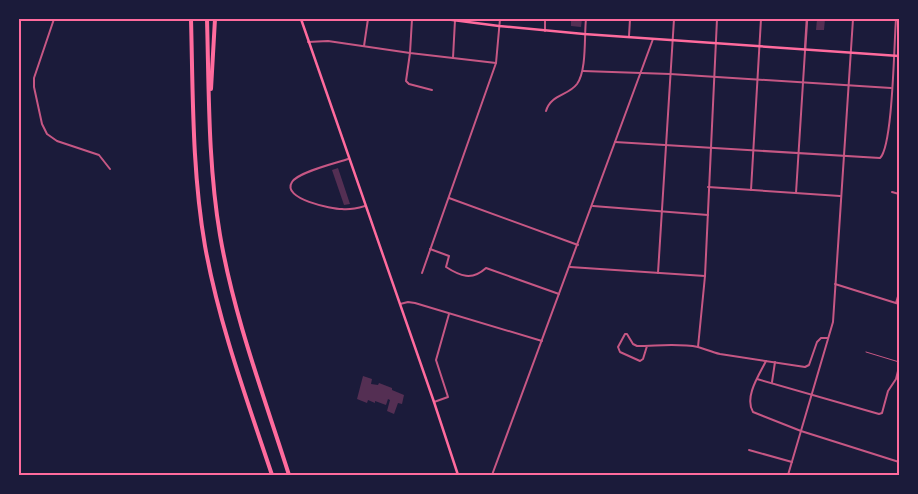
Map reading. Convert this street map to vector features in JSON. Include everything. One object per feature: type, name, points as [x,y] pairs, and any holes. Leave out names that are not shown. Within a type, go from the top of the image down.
[{"type":"highway","points":[[191,19],[196,177],[206,252],[226,332],[272,475]]},
{"type":"highway","points":[[207,19],[214,188],[228,278],[246,344],[289,475]]},
{"type":"highway","points":[[210,114],[215,19]]},
{"type":"main road","points":[[301,19],[458,475]]},
{"type":"main road","points":[[303,24],[305,19]]},
{"type":"main road","points":[[445,19],[545,31],[899,56]]},
{"type":"street","points":[[54,19],[34,78],[34,87],[42,124],[47,134],[56,141],[99,155],[110,169]]},
{"type":"street","points":[[364,47],[368,19]]},
{"type":"street","points":[[412,19],[406,81],[409,84],[432,90]]},
{"type":"street","points":[[422,273],[496,63],[500,19]]},
{"type":"street","points":[[545,19],[545,31]]},
{"type":"street","points":[[546,111],[548,104],[564,92],[572,89],[578,82],[582,71],[586,19]]},
{"type":"street","points":[[629,37],[630,19]]},
{"type":"street","points":[[658,273],[674,19]]},
{"type":"street","points":[[698,347],[705,276],[717,19]]},
{"type":"street","points":[[751,190],[761,19]]},
{"type":"street","points":[[796,193],[807,19]]},
{"type":"street","points":[[788,475],[833,322],[853,19]]},
{"type":"street","points":[[615,142],[877,159],[882,157],[889,130],[896,19]]},
{"type":"street","points":[[452,58],[455,20]]},
{"type":"street","points":[[492,475],[652,39]]},
{"type":"street","points":[[308,42],[328,41],[496,63]]},
{"type":"street","points":[[582,71],[670,74],[891,88]]},
{"type":"street","points":[[348,159],[301,175],[290,184],[290,188],[301,200],[316,204],[342,210],[365,206]]},
{"type":"street","points":[[708,188],[841,196]]},
{"type":"street","points":[[892,192],[899,194]]},
{"type":"street","points":[[449,198],[578,245]]},
{"type":"street","points":[[592,206],[708,215]]},
{"type":"street","points":[[430,249],[449,256],[446,267],[459,274],[465,276],[479,274],[486,268],[559,294]]},
{"type":"street","points":[[569,267],[705,276]]},
{"type":"street","points":[[835,284],[898,303],[899,293]]},
{"type":"street","points":[[400,304],[408,302],[542,342]]},
{"type":"street","points":[[434,402],[448,397],[436,360],[450,314]]},
{"type":"street","points":[[648,346],[643,359],[640,361],[620,352],[618,347],[625,334],[628,334],[633,344],[698,347],[708,352],[805,367],[809,365],[817,342],[821,338],[828,338]]},
{"type":"street","points":[[766,360],[749,402],[753,412],[801,431],[899,462]]},
{"type":"street","points":[[772,383],[775,362]]},
{"type":"street","points":[[757,379],[812,393],[879,414],[882,413],[888,391],[896,378],[899,367]]},
{"type":"street","points":[[749,450],[792,462]]},
{"type":"lane","points":[[866,352],[899,362]]},
{"type":"building","points":[[571,19],[582,19],[581,27],[571,26]]},
{"type":"building","points":[[817,19],[825,19],[824,30],[816,30]]},
{"type":"building","points":[[338,168],[350,204],[344,205],[332,170]]},
{"type":"building","points":[[363,376],[372,379],[371,384],[378,385],[379,383],[404,395],[402,404],[398,403],[394,414],[387,411],[390,400],[388,399],[386,405],[368,400],[367,403],[357,399]]}]
